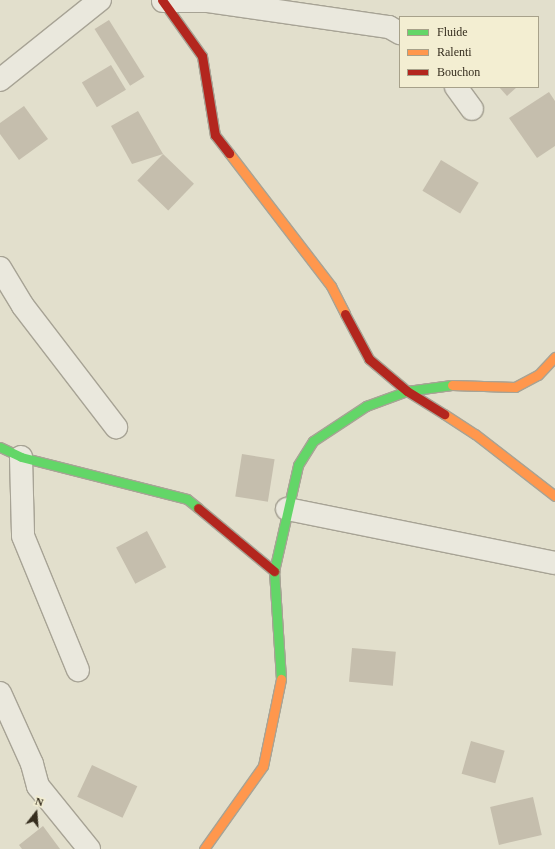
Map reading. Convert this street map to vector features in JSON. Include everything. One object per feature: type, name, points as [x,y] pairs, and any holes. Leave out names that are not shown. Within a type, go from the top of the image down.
[{"type":"street","points":[[0,80],[100,0]]},
{"type":"street","points":[[163,0],[208,1],[389,27],[399,32]]},
{"type":"street","points":[[163,0],[202,56],[215,135],[331,286],[369,359],[407,390],[475,434],[555,496]]},
{"type":"street","points":[[457,88],[472,109]]},
{"type":"street","points":[[0,268],[23,306],[116,427]]},
{"type":"street","points":[[204,849],[263,766],[282,681],[274,571],[298,465],[314,441],[366,406],[407,390],[439,385],[515,387],[538,375],[555,357]]},
{"type":"street","points":[[0,447],[21,457],[146,487],[187,499],[274,571]]},
{"type":"street","points":[[21,457],[23,536],[78,670]]},
{"type":"street","points":[[287,509],[555,563]]},
{"type":"street","points":[[0,693],[32,764],[38,786],[89,849]]},
{"type":"building","points":[[109,20],[145,77],[130,86],[95,29]]},
{"type":"building","points":[[111,65],[126,90],[97,107],[82,83]]},
{"type":"building","points":[[500,88],[516,88],[507,96]]},
{"type":"building","points":[[549,92],[555,101],[555,146],[537,158],[509,118]]},
{"type":"building","points":[[24,106],[48,139],[19,160],[0,134],[0,123]]},
{"type":"building","points":[[138,111],[163,154],[132,164],[111,126]]},
{"type":"building","points":[[163,154],[194,184],[168,210],[137,181]]},
{"type":"building","points":[[441,160],[479,183],[460,214],[422,191]]},
{"type":"building","points":[[242,454],[275,459],[268,502],[235,496]]},
{"type":"building","points":[[147,531],[166,567],[135,584],[116,547]]},
{"type":"building","points":[[352,648],[396,652],[393,686],[349,682]]},
{"type":"building","points":[[471,741],[505,751],[495,783],[462,774]]},
{"type":"building","points":[[92,765],[137,786],[123,818],[77,797]]},
{"type":"building","points":[[533,797],[542,835],[499,845],[490,807]]},
{"type":"building","points":[[43,826],[60,849],[22,849],[19,845]]},
{"type":"traffic: fast","points":[[281,679],[274,571],[298,465],[313,441],[366,406],[407,391],[452,385]]},
{"type":"traffic: fast","points":[[0,447],[21,457],[187,499],[198,508]]},
{"type":"traffic: slow","points":[[229,153],[331,286],[345,314]]},
{"type":"traffic: slow","points":[[452,385],[515,387],[538,375],[555,357]]},
{"type":"traffic: slow","points":[[444,414],[475,434],[555,496]]},
{"type":"traffic: slow","points":[[204,849],[263,766],[281,679]]},
{"type":"traffic: jam","points":[[162,0],[202,56],[215,135],[229,153]]},
{"type":"traffic: jam","points":[[345,314],[369,359],[407,391],[444,414]]},
{"type":"traffic: jam","points":[[198,508],[274,571]]}]
